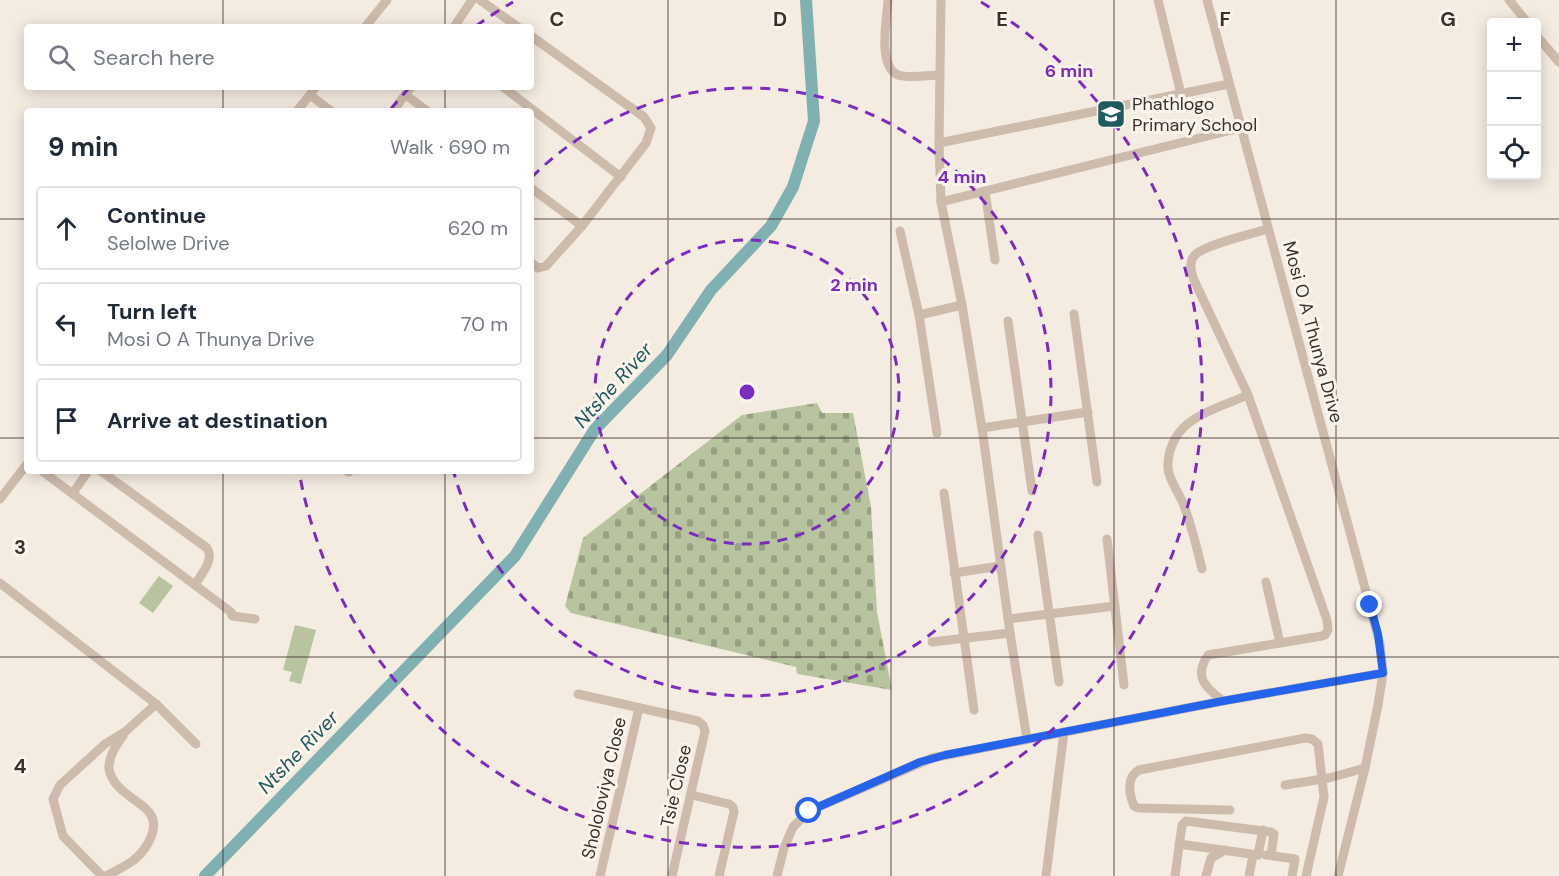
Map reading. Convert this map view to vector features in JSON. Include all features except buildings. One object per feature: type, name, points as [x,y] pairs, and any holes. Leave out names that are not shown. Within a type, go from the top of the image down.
[{"type":"street","points":[[367,24],[387,0]]},
{"type":"street","points":[[456,24],[471,0]]},
{"type":"street","points":[[480,0],[514,24]]},
{"type":"street","points":[[888,0],[885,57],[889,68],[899,75],[940,75]]},
{"type":"street","points":[[941,0],[939,143],[942,202],[982,428],[1000,566],[1027,739]]},
{"type":"street","points":[[1158,0],[1181,94]]},
{"type":"street","name":"Mosi O A Thunya Drive","points":[[1207,0],[1378,634],[1383,673],[1365,768],[1338,876]]},
{"type":"street","points":[[1509,0],[1524,18]]},
{"type":"street","points":[[534,38],[644,117],[651,128],[650,136],[582,226],[546,266],[537,268],[534,266]]},
{"type":"street","points":[[1541,41],[1559,62]]},
{"type":"street","points":[[939,143],[1229,84]]},
{"type":"street","points":[[506,90],[530,108]]},
{"type":"street","points":[[299,108],[313,91],[328,108]]},
{"type":"street","points":[[395,108],[408,91],[424,108]]},
{"type":"street","points":[[534,111],[621,177]]},
{"type":"street","points":[[942,202],[1240,128]]},
{"type":"street","points":[[534,190],[582,226]]},
{"type":"street","points":[[985,191],[995,260]]},
{"type":"street","points":[[1223,701],[1207,690],[1203,683],[1203,663],[1208,655],[1325,635],[1328,625],[1248,395],[1194,280],[1191,269],[1191,261],[1196,254],[1268,229]]},
{"type":"street","points":[[900,231],[919,315],[937,433]]},
{"type":"street","points":[[919,315],[962,305]]},
{"type":"street","points":[[1074,314],[1097,482]]},
{"type":"street","points":[[1008,321],[1032,491]]},
{"type":"street","points":[[1202,569],[1193,532],[1168,470],[1168,462],[1175,438],[1183,427],[1193,419],[1248,395]]},
{"type":"street","points":[[982,428],[1088,412]]},
{"type":"street","points":[[0,499],[24,468]]},
{"type":"street","points":[[46,474],[231,612],[232,616],[255,619]]},
{"type":"street","points":[[73,493],[86,474]]},
{"type":"street","points":[[106,474],[207,548],[211,553],[210,560],[195,585]]},
{"type":"street","points":[[944,492],[974,710]]},
{"type":"street","points":[[1038,536],[1059,682]]},
{"type":"street","points":[[1107,539],[1124,685]]},
{"type":"street","points":[[954,573],[1000,566]]},
{"type":"street","points":[[1266,582],[1280,643]]},
{"type":"street","points":[[0,583],[15,592],[156,704],[196,744]]},
{"type":"street","points":[[1008,619],[1115,606]]},
{"type":"street","points":[[932,642],[1010,633]]},
{"type":"street","points":[[777,876],[784,848],[793,826],[809,811],[932,758],[1223,701],[1383,673]]},
{"type":"street","name":"Tsie Close","points":[[578,694],[698,721],[703,725],[705,731],[692,795],[672,876]]},
{"type":"street","points":[[126,731],[115,748],[109,770],[129,798],[145,807],[152,815],[154,828],[146,847],[134,859],[104,876],[63,836],[53,799],[60,785],[105,744],[126,731],[156,704]]},
{"type":"street","name":"Shololoviya Close","points":[[600,876],[639,708]]},
{"type":"street","points":[[1046,876],[1065,732]]},
{"type":"street","points":[[1230,810],[1138,808],[1132,802],[1130,781],[1134,773],[1139,770],[1312,738],[1318,744],[1324,797],[1306,876]]},
{"type":"street","points":[[1285,785],[1329,778],[1365,768]]},
{"type":"street","points":[[692,795],[733,807],[734,812],[719,876]]},
{"type":"street","points":[[1175,876],[1182,825],[1186,821],[1274,833],[1271,855]]},
{"type":"street","points":[[1261,874],[1250,874],[1263,831]]},
{"type":"street","points":[[1179,844],[1309,861]]},
{"type":"street","points":[[1206,876],[1211,858],[1225,850]]},
{"type":"street","points":[[1292,876],[1294,859]]},
{"type":"green space","points":[[817,403],[822,413],[853,413],[871,507],[877,612],[892,690],[797,674],[796,667],[571,613],[565,606],[583,538],[742,415]]},
{"type":"green space","points":[[159,576],[173,586],[153,613],[139,603]]},
{"type":"green space","points":[[295,625],[316,630],[301,684],[289,681],[292,672],[283,670]]},
{"type":"waterway","name":"Ntshe River","points":[[205,876],[515,556],[595,429],[667,355],[711,290],[771,226],[793,187],[814,121],[806,0]]},
{"type":"place","name":"Phathlogo Primary School","points":[[1111,114]]},
{"type":"route","points":[[809,811],[932,758],[1223,701],[1383,673],[1378,634],[1370,605]]}]
